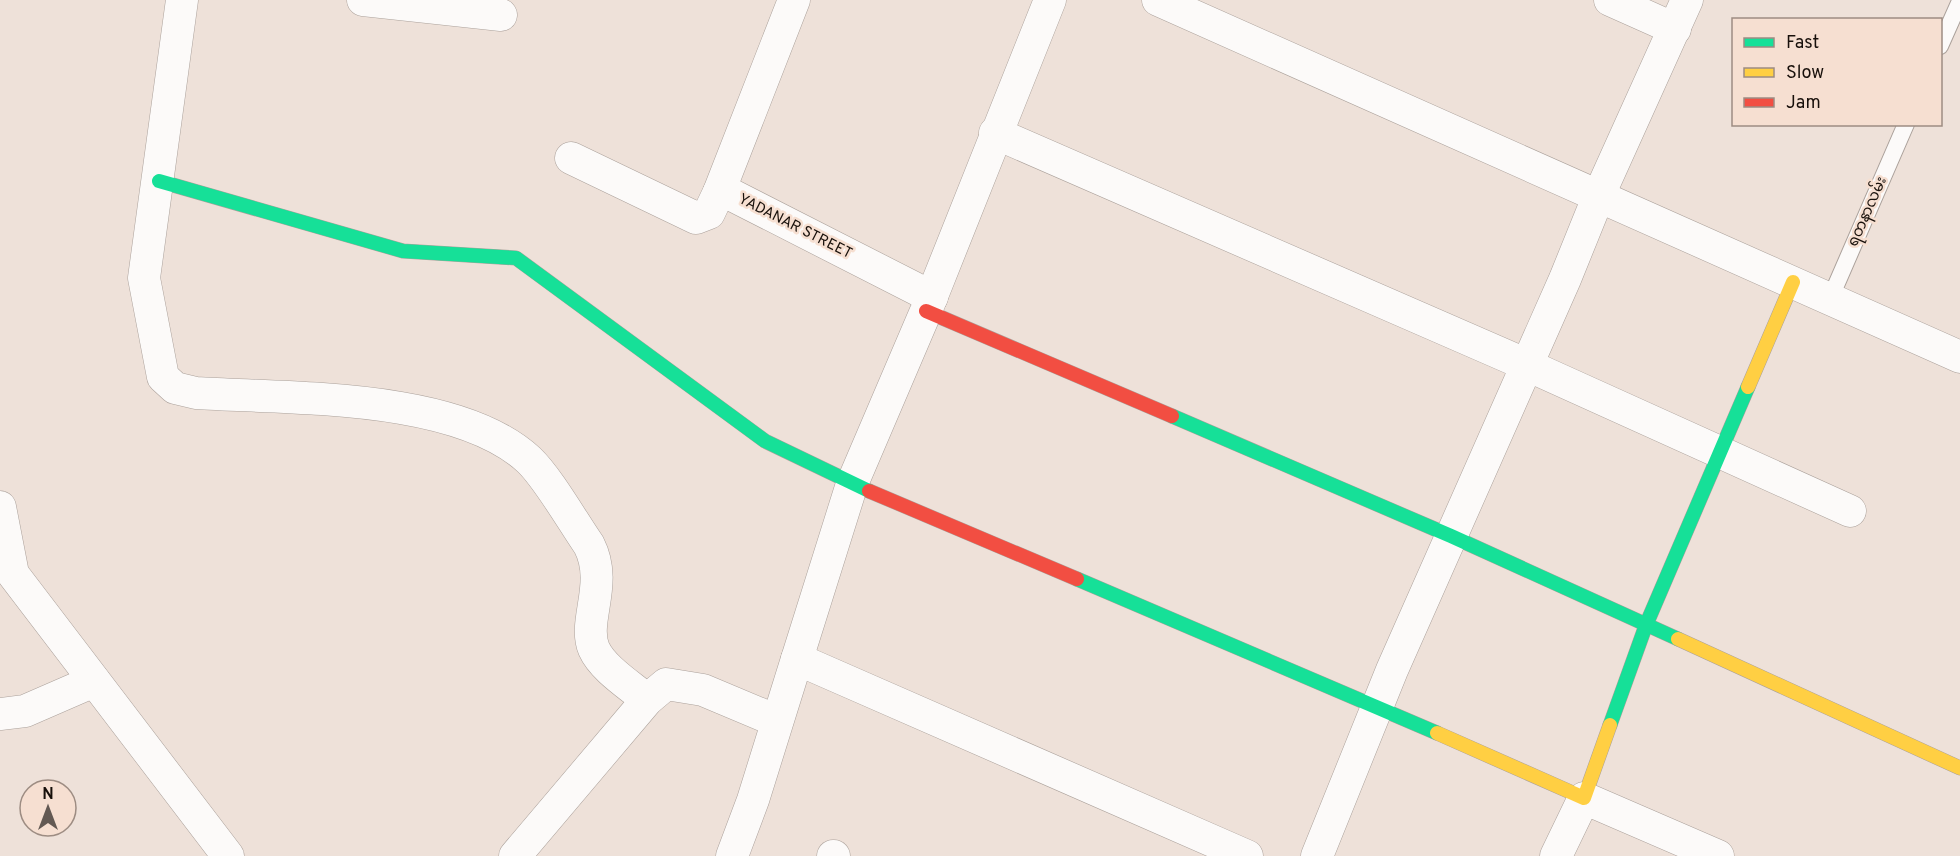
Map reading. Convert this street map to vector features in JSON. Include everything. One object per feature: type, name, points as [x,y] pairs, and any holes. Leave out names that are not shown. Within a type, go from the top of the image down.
[{"type":"street","points":[[183,0],[144,278],[164,377],[175,387],[196,393],[406,407],[460,422],[502,439],[530,461],[589,545],[595,556],[598,583],[592,630],[593,648],[600,660],[647,700]]},
{"type":"street","points":[[363,0],[501,15]]},
{"type":"street","points":[[719,192],[794,0]]},
{"type":"street","points":[[732,856],[753,800],[852,484],[929,304],[995,133],[1050,0]]},
{"type":"street","points":[[1158,0],[1960,357]]},
{"type":"street","points":[[1610,0],[1675,29]]},
{"type":"street","points":[[1317,856],[1377,706],[1599,195],[1687,0]]},
{"type":"street","points":[[995,133],[1527,365],[1850,511]]},
{"type":"street","name":"YADANAR STREET","points":[[571,158],[696,218],[709,213],[719,192],[726,192],[929,304]]},
{"type":"street","points":[[159,181],[404,251],[516,258],[765,441],[852,484],[1377,706],[1718,856]]},
{"type":"street","points":[[1556,856],[1584,798],[1646,625],[1719,450],[1793,282]]},
{"type":"street","points":[[929,304],[1451,536],[1960,768]]},
{"type":"street","points":[[0,507],[13,574],[228,856]]},
{"type":"street","points":[[797,659],[1247,856]]},
{"type":"street","points":[[0,714],[25,711],[94,681]]},
{"type":"street","points":[[515,856],[647,700],[666,684],[703,690],[777,721]]},
{"type":"lane","points":[[1942,44],[1960,1]]},
{"type":"lane","name":"ရတနာလမ်း","points":[[1830,299],[1905,126]]},
{"type":"traffic: fast","points":[[159,181],[403,251],[516,258],[765,441],[869,491]]},
{"type":"traffic: fast","points":[[1610,725],[1646,625],[1748,387]]},
{"type":"traffic: fast","points":[[1172,416],[1451,536],[1678,639]]},
{"type":"traffic: fast","points":[[1077,579],[1437,733]]},
{"type":"traffic: slow","points":[[1748,387],[1793,282]]},
{"type":"traffic: slow","points":[[1678,639],[1960,768]]},
{"type":"traffic: slow","points":[[1437,733],[1584,798],[1610,725]]},
{"type":"traffic: jam","points":[[926,311],[1172,416]]},
{"type":"traffic: jam","points":[[869,491],[1077,579]]}]
